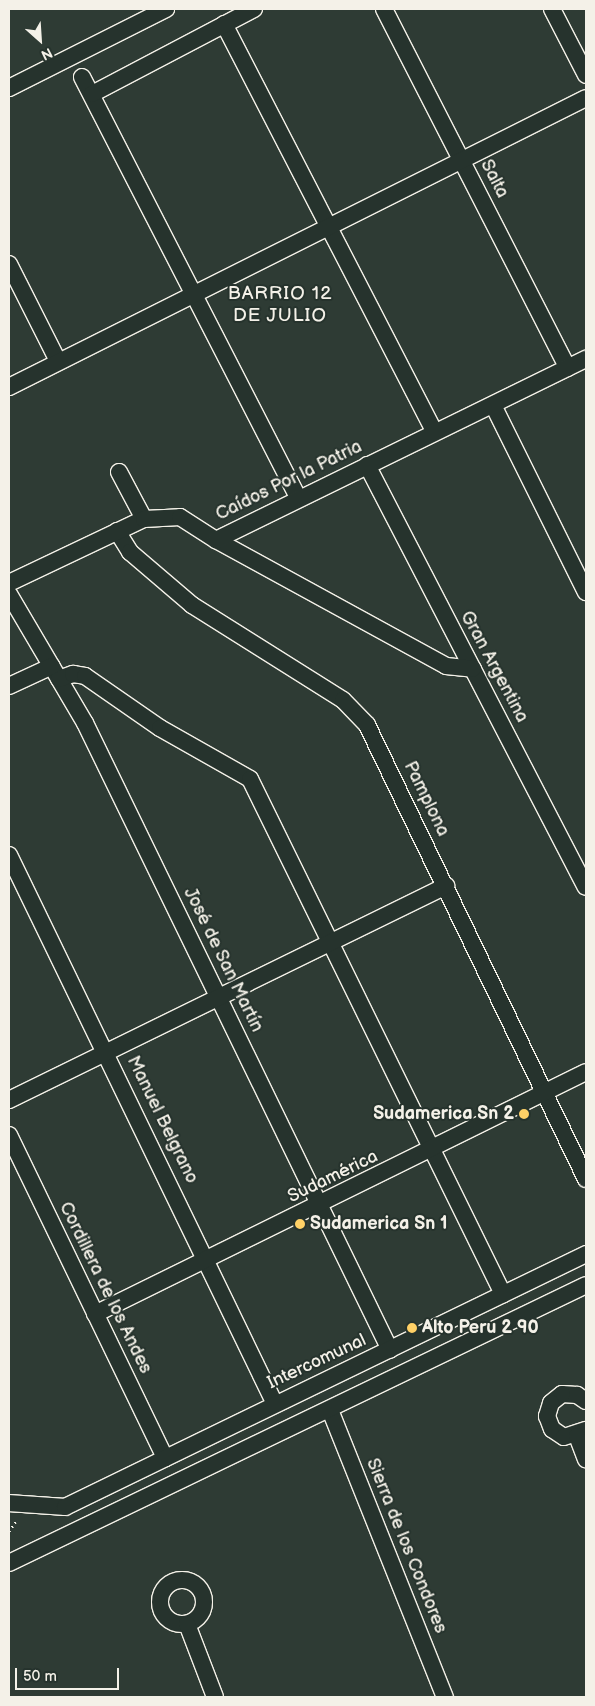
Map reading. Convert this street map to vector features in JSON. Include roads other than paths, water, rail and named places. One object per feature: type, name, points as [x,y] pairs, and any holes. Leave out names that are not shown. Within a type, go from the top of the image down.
[{"type":"street","points":[[9,88],[166,9]]},
{"type":"street","points":[[92,94],[254,9]]},
{"type":"street","name":"Salta","points":[[384,9],[568,368]]},
{"type":"street","points":[[552,9],[586,75]]},
{"type":"street","points":[[224,24],[434,432]]},
{"type":"street","points":[[82,77],[194,292],[298,498]]},
{"type":"street","points":[[9,387],[194,292],[586,98]]},
{"type":"street","points":[[9,264],[58,361]]},
{"type":"street","name":"Caídos Por la Patria","points":[[9,583],[144,519],[180,517],[216,540],[298,498],[586,360]]},
{"type":"street","points":[[493,404],[580,562],[586,592]]},
{"type":"street","name":"Gran Argentina","points":[[367,465],[586,887]]},
{"type":"street","points":[[119,472],[144,519]]},
{"type":"street","name":"Pamplona","points":[[117,531],[130,552],[192,605],[357,712],[377,742],[586,1179]]},
{"type":"street","points":[[216,540],[446,666],[472,669]]},
{"type":"street","name":"José de San Martín","points":[[9,594],[56,672],[219,999],[390,1350]]},
{"type":"street","points":[[9,686],[56,672],[85,676],[160,728],[250,779],[333,942],[432,1151],[503,1294]]},
{"type":"street","name":"Manuel Belgrano","points":[[9,855],[208,1259],[275,1404]]},
{"type":"street","points":[[9,1100],[219,999],[446,886]]},
{"type":"street","name":"Sudamérica","points":[[95,1314],[432,1151],[586,1072]]},
{"type":"street","name":"Cordillera de los Andes","points":[[9,1135],[166,1458]]},
{"type":"street","name":"Intercomunal","points":[[10,1499],[65,1507],[586,1254]]},
{"type":"street","points":[[9,1563],[586,1285]]},
{"type":"street","points":[[586,1401],[578,1394],[562,1394],[548,1409],[552,1429],[564,1437],[582,1433],[586,1459]]},
{"type":"street","name":"Sierra de los Condores","points":[[330,1410],[445,1697]]},
{"type":"street","points":[[187,1624],[216,1697]]},
{"type":"place","name":"Sudamerica Sn 2","points":[[524,1114]]},
{"type":"place","name":"Sudamerica Sn 1","points":[[300,1224]]},
{"type":"place","name":"Alto Peru 2 90","points":[[412,1328]]},
{"type":"district","name":"BARRIO 12 DE JULIO","points":[[280,305]]}]
